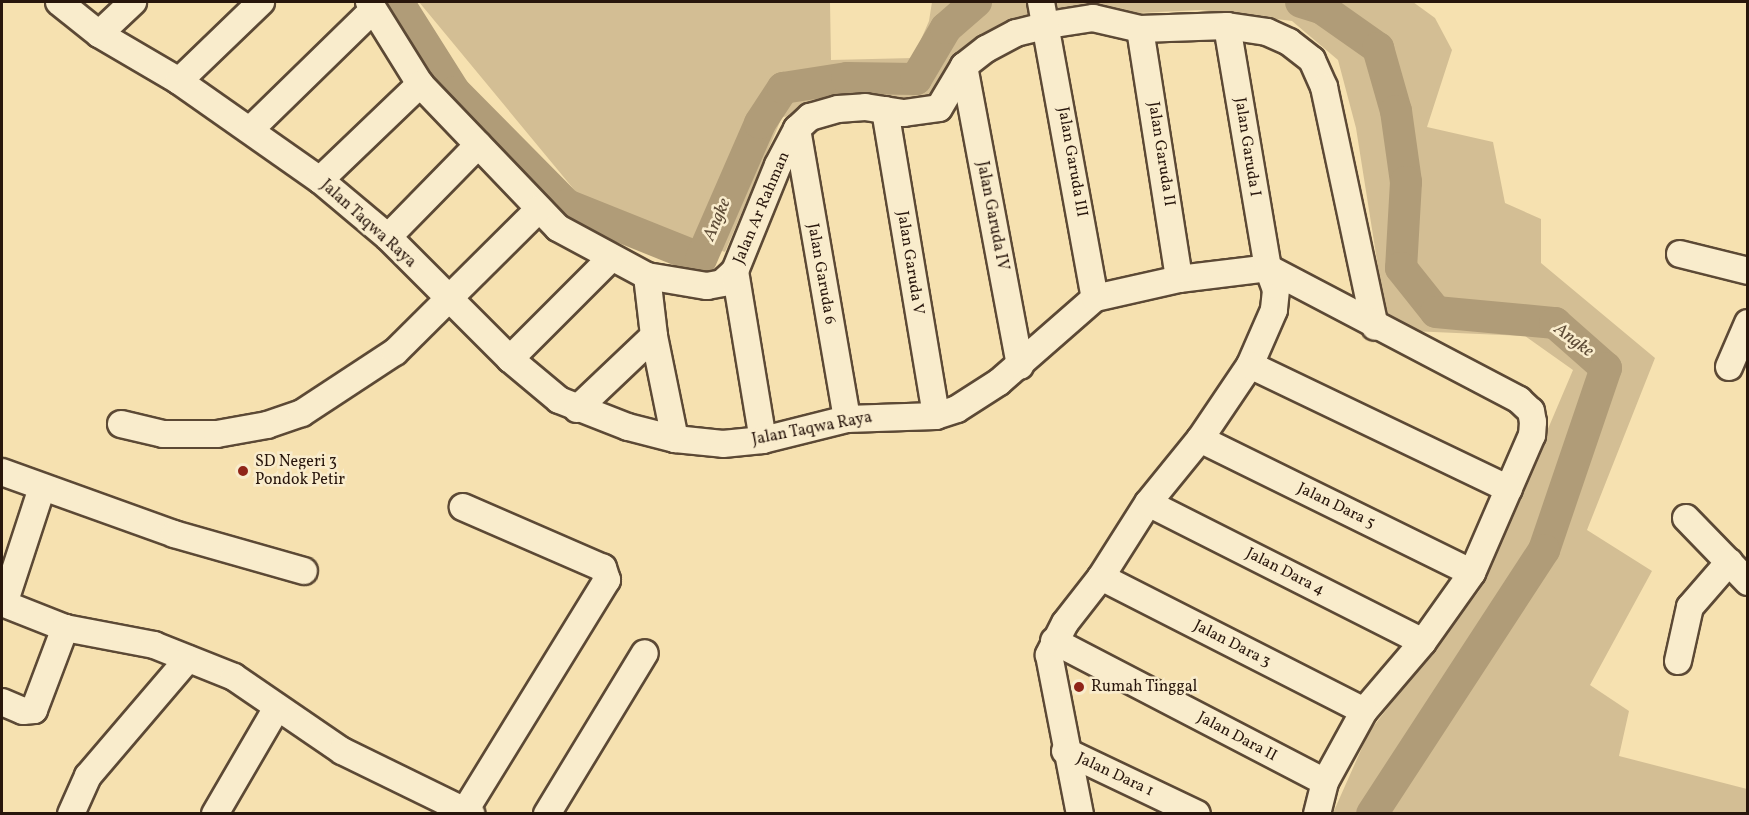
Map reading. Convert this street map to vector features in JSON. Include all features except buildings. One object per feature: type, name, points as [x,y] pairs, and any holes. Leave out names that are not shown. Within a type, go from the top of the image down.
[{"type":"street","name":"Jalan Taqwa Raya","points":[[59,2],[99,34],[179,81],[251,129],[320,180],[388,237],[510,359],[544,389],[577,408],[675,439],[723,444],[763,440],[847,419],[936,416],[977,397],[1020,366],[1095,298],[1179,279],[1268,268]]},
{"type":"street","points":[[99,34],[133,2]]},
{"type":"street","points":[[179,81],[261,2]]},
{"type":"street","points":[[251,129],[371,6]]},
{"type":"street","name":"Jalan Ar Rahman","points":[[371,6],[420,84],[558,228],[610,259],[647,276],[707,286],[722,283],[735,271],[797,129]]},
{"type":"street","points":[[797,129],[810,117],[838,109],[925,113],[939,108],[964,66],[1016,33],[1044,10],[1140,29],[1227,26],[1267,32],[1289,42],[1312,60],[1324,87],[1375,327]]},
{"type":"street","name":"Jalan Garuda III","points":[[1044,10],[1095,298]]},
{"type":"street","name":"Jalan Garuda I","points":[[1227,26],[1268,268]]},
{"type":"street","name":"Jalan Garuda II","points":[[1140,29],[1179,279]]},
{"type":"street","name":"Jalan Garuda IV","points":[[964,66],[1020,366]]},
{"type":"street","points":[[320,180],[420,84]]},
{"type":"street","name":"Jalan Garuda V","points":[[885,110],[936,416]]},
{"type":"street","name":"Jalan Garuda 6","points":[[797,129],[847,419]]},
{"type":"street","points":[[388,237],[478,145]]},
{"type":"street","points":[[121,424],[163,434],[217,434],[267,425],[302,413],[395,352],[451,301],[539,209]]},
{"type":"street","points":[[1680,254],[1748,271]]},
{"type":"street","points":[[510,359],[610,259]]},
{"type":"street","points":[[1268,268],[1375,327],[1519,400],[1531,411],[1532,435],[1472,573],[1423,642],[1364,711],[1325,782],[1317,813]]},
{"type":"street","points":[[1080,813],[1065,751],[1049,655],[1054,641],[1101,577],[1148,503],[1200,438],[1250,365],[1274,310],[1275,290],[1268,268]]},
{"type":"street","points":[[735,271],[763,440]]},
{"type":"street","points":[[647,276],[654,336],[675,439]]},
{"type":"street","points":[[1729,367],[1748,323]]},
{"type":"street","points":[[577,408],[654,336]]},
{"type":"street","points":[[1250,365],[1509,489]]},
{"type":"street","name":"Jalan Dara 5","points":[[1200,438],[1472,573]]},
{"type":"street","points":[[2,472],[42,488],[304,572]]},
{"type":"street","points":[[42,488],[3,603],[65,628],[154,645],[234,677],[276,709],[342,751],[466,812],[607,580],[603,568],[463,507]]},
{"type":"street","name":"Jalan Dara 4","points":[[1148,503],[1423,642]]},
{"type":"street","points":[[1686,518],[1748,582]]},
{"type":"street","points":[[1678,661],[1690,608],[1728,562]]},
{"type":"street","name":"Jalan Dara 3","points":[[1101,577],[1364,711]]},
{"type":"street","points":[[2,702],[23,711],[34,710],[65,628]]},
{"type":"street","name":"Jalan Dara II","points":[[1054,641],[1325,782]]},
{"type":"street","points":[[547,813],[645,653]]},
{"type":"street","points":[[71,813],[88,776],[188,659]]},
{"type":"street","points":[[215,813],[276,709]]},
{"type":"street","name":"Jalan Dara 1","points":[[1065,751],[1197,813]]},
{"type":"shaded area","points":[[419,2],[830,2],[831,60],[913,58],[929,21],[932,2],[1413,2],[1435,18],[1452,50],[1427,127],[1493,142],[1505,203],[1541,219],[1541,263],[1655,358],[1587,530],[1652,571],[1590,685],[1629,711],[1619,756],[1747,789],[1747,813],[1333,813],[1369,732],[1479,591],[1573,370],[1525,336],[1388,330],[1356,128],[1338,60],[1292,21],[1201,10],[1031,18],[943,98],[782,117],[725,252],[586,204]]},
{"type":"waterway","name":"Angke","points":[[398,2],[455,92],[567,205],[701,259],[760,123],[783,88],[847,78],[916,79],[946,28],[976,2]]},
{"type":"waterway","name":"Angke","points":[[1301,2],[1321,8],[1378,48],[1396,111],[1406,182],[1401,268],[1436,312],[1555,323],[1606,368],[1544,550],[1372,814]]},
{"type":"place","name":"SD Negeri 3 Pondok Petir","points":[[243,471]]},
{"type":"place","name":"Rumah Tinggal","points":[[1079,687]]}]
